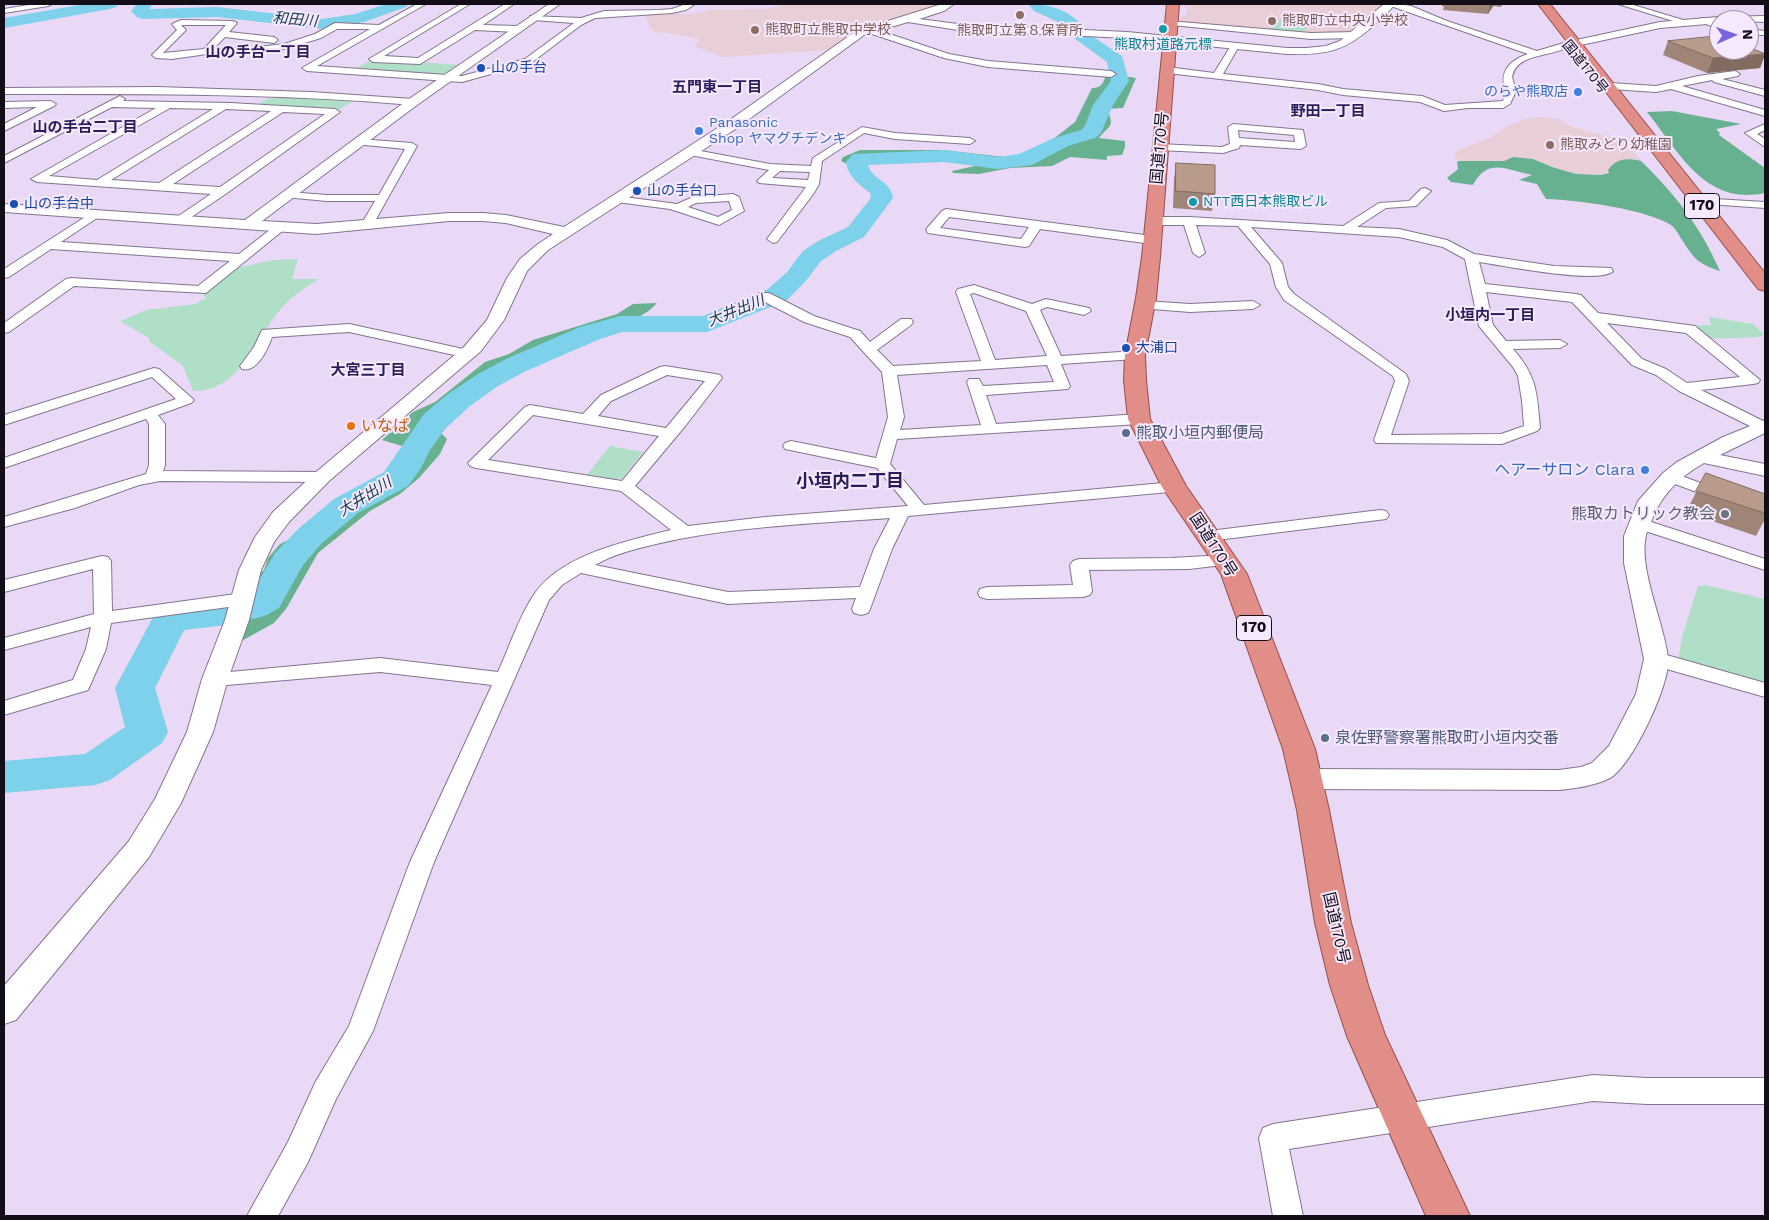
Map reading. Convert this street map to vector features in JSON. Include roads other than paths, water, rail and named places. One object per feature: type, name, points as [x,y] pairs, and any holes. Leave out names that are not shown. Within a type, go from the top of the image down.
[{"type":"highway","name":"国道170号","points":[[1173,4],[1145,305],[1135,355],[1135,380],[1140,419],[1174,487],[1234,574],[1242,594],[1299,749],[1307,779],[1330,906],[1348,984],[1366,1036],[1448,1216]]},
{"type":"highway","name":"国道170号","points":[[1536,4],[1611,86],[1639,126],[1765,285]]},
{"type":"highway","name":"国道170号","points":[[1544,4],[1620,109],[1639,126]]},
{"type":"street","points":[[4,11],[48,4]]},
{"type":"street","points":[[422,4],[307,68],[471,77],[531,60],[607,4]]},
{"type":"street","points":[[352,71],[466,4]]},
{"type":"street","points":[[374,58],[420,61],[510,4]]},
{"type":"street","points":[[247,224],[448,77],[555,4]]},
{"type":"street","points":[[641,11],[650,4]]},
{"type":"street","points":[[533,18],[588,18],[641,11],[670,11],[687,7],[691,4]]},
{"type":"street","points":[[4,1010],[139,850],[167,803],[200,732],[215,679],[243,599],[250,570],[263,542],[281,518],[322,477],[468,354],[488,331],[498,315],[518,270],[526,259],[732,125],[860,34],[940,9],[949,4]]},
{"type":"street","points":[[1171,31],[1234,46],[1287,51],[1325,49],[1338,46],[1354,35],[1390,4],[1408,8],[1444,23],[1536,54]]},
{"type":"street","points":[[1622,4],[1686,22]]},
{"type":"street","points":[[449,14],[491,16]]},
{"type":"street","points":[[1167,70],[1318,87],[1343,92],[1422,99],[1444,108],[1468,105],[1502,106],[1507,102],[1511,91],[1506,81],[1508,72],[1521,60],[1536,54],[1572,44],[1660,25],[1704,20],[1765,18]]},
{"type":"street","points":[[902,20],[958,27],[1311,36],[1354,35]]},
{"type":"street","points":[[1704,20],[1709,22]]},
{"type":"street","points":[[207,51],[233,22],[181,22],[176,24],[182,30],[156,56],[172,56],[207,51],[251,51],[298,43],[318,36],[335,26],[379,28]]},
{"type":"street","points":[[389,22],[431,25]]},
{"type":"street","points":[[473,27],[517,30]]},
{"type":"street","points":[[869,30],[947,56],[988,64],[1111,74]]},
{"type":"street","points":[[222,34],[298,43]]},
{"type":"street","points":[[1217,76],[1234,46]]},
{"type":"street","points":[[1611,86],[1656,89],[1706,77],[1734,74]]},
{"type":"street","points":[[1706,77],[1765,93]]},
{"type":"street","points":[[1743,87],[1758,82]]},
{"type":"street","points":[[1671,86],[1765,113]]},
{"type":"street","points":[[4,91],[137,89],[285,93],[413,102]]},
{"type":"street","points":[[4,160],[137,89]]},
{"type":"street","points":[[4,105],[51,104],[4,128]]},
{"type":"street","points":[[110,104],[224,106],[335,112],[181,220]]},
{"type":"street","points":[[169,105],[37,179],[223,190]]},
{"type":"street","points":[[99,183],[224,106]]},
{"type":"street","points":[[161,187],[281,109]]},
{"type":"street","points":[[1765,127],[1750,133],[1765,144]]},
{"type":"street","points":[[1159,147],[1224,150],[1235,146],[1234,141],[1233,128],[1299,132],[1301,146],[1234,141]]},
{"type":"street","points":[[773,238],[808,193],[813,184],[815,169],[820,156],[862,130],[895,136],[970,140]]},
{"type":"street","points":[[359,142],[412,146],[381,198],[368,225]]},
{"type":"street","points":[[690,152],[777,168],[815,169]]},
{"type":"street","points":[[777,168],[763,182],[813,184]]},
{"type":"street","points":[[1346,229],[1383,205],[1412,204],[1426,191]]},
{"type":"street","points":[[288,195],[327,198],[381,198]]},
{"type":"street","points":[[617,199],[678,208]]},
{"type":"street","points":[[1698,201],[1765,205]]},
{"type":"street","points":[[4,208],[316,229],[449,217],[484,217],[506,219],[567,232]]},
{"type":"street","points":[[1036,225],[1026,243],[932,230],[946,213],[1036,225],[1153,231],[1189,221],[1346,229],[1415,236],[1447,244],[1471,256],[1554,270],[1575,272],[1607,271]]},
{"type":"street","points":[[4,274],[96,214]]},
{"type":"street","points":[[1189,221],[1199,253]]},
{"type":"street","points":[[1241,223],[1276,263],[1282,288],[1289,297],[1399,374],[1402,382],[1382,440],[1502,439],[1532,428],[1530,401],[1525,376],[1520,366],[1486,326],[1471,256]]},
{"type":"street","points":[[4,329],[71,282],[201,290],[280,228]]},
{"type":"street","points":[[49,245],[241,258]]},
{"type":"street","points":[[1479,287],[1576,298],[1637,362],[1661,372],[1684,388],[1764,426]]},
{"type":"street","points":[[990,365],[963,292],[974,289],[1032,308],[1046,303],[1084,311]]},
{"type":"street","points":[[772,294],[808,319],[855,334],[889,371],[896,417],[882,464],[909,511]]},
{"type":"street","points":[[1145,305],[1190,308],[1253,305]]},
{"type":"street","points":[[978,392],[1063,386],[1032,308]]},
{"type":"street","points":[[1594,316],[1690,329],[1753,380],[1684,388]]},
{"type":"street","points":[[869,349],[906,322]]},
{"type":"street","points":[[247,366],[261,348],[267,333],[349,328],[468,354]]},
{"type":"street","points":[[1502,344],[1560,344]]},
{"type":"street","points":[[889,371],[1135,355]]},
{"type":"street","points":[[969,366],[990,429]]},
{"type":"street","points":[[587,419],[606,398],[665,370],[715,378],[626,487]]},
{"type":"street","points":[[4,420],[154,372],[186,400],[4,463]]},
{"type":"street","points":[[36,394],[48,406]]},
{"type":"street","points":[[670,433],[530,410],[476,463],[626,487],[684,532]]},
{"type":"street","points":[[149,412],[158,424],[157,465],[153,478]]},
{"type":"street","points":[[892,435],[1140,419]]},
{"type":"street","points":[[1307,779],[1559,780],[1584,777],[1602,770],[1619,752],[1649,694],[1656,659],[1635,563],[1635,536],[1649,500],[1670,477],[1684,466],[1764,426]]},
{"type":"street","points":[[791,446],[882,464]]},
{"type":"street","points":[[1702,457],[1765,470]]},
{"type":"street","points":[[4,522],[69,504],[135,481],[153,478],[189,476],[322,477]]},
{"type":"street","points":[[1670,477],[1765,512]]},
{"type":"street","points":[[262,1216],[298,1152],[326,1090],[360,1031],[422,862],[541,598],[556,581],[596,556],[621,547],[684,532],[765,522],[1174,487]]},
{"type":"street","points":[[577,567],[728,598],[864,601],[883,549],[898,520],[909,511]]},
{"type":"street","points":[[1209,536],[1380,515]]},
{"type":"street","points":[[1639,524],[1765,565]]},
{"type":"street","points":[[987,594],[1083,591],[1079,565],[1204,563],[1225,560]]},
{"type":"street","points":[[4,586],[102,561],[103,618],[96,650],[81,685],[4,708]]},
{"type":"street","points":[[4,644],[103,618],[243,599]]},
{"type":"street","points":[[1656,659],[1765,690]]},
{"type":"street","points":[[215,679],[380,665],[504,680]]},
{"type":"street","points":[[1288,1216],[1272,1138],[1593,1088],[1647,1091],[1765,1091]]},
{"type":"waterway","name":"和田川","points":[[4,23],[110,4]]},
{"type":"waterway","name":"和田川","points":[[145,4],[139,11],[143,14],[217,12],[322,24],[358,19],[400,4]]},
{"type":"waterway","name":"大井出川","points":[[1036,4],[1040,8],[1066,19],[1076,28]]},
{"type":"waterway","name":"大井出川","points":[[254,607],[266,600],[288,561],[310,536],[346,506],[396,479],[435,421],[459,400],[488,380],[516,365],[590,333],[620,324],[707,324],[777,295],[796,277],[812,256],[827,246],[856,232],[882,198],[881,191],[859,172],[857,162],[861,159],[944,156],[998,163],[1024,160],[1061,142],[1088,134],[1094,129],[1103,105],[1120,81],[1116,60],[1083,38]]},
{"type":"waterway","name":"大井出川","points":[[4,777],[95,769],[147,732],[135,688],[170,619],[227,613]]},
{"type":"place","name":"熊取町立第８保育所","points":[[1020,15]]},
{"type":"place","name":"熊取町立中央小学校","points":[[1272,21]]},
{"type":"place","name":"熊取村道路元標","points":[[1163,29]]},
{"type":"place","name":"熊取町立熊取中学校","points":[[755,30]]},
{"type":"place","name":"山の手台","points":[[481,68]]},
{"type":"place","name":"のらや熊取店","points":[[1578,92]]},
{"type":"place","name":"Panasonic Shop ヤマグチデンキ","points":[[699,131]]},
{"type":"place","name":"熊取みどり幼稚園","points":[[1550,145]]},
{"type":"place","name":"山の手台口","points":[[637,191]]},
{"type":"place","name":"NTT西日本熊取ビル","points":[[1193,202]]},
{"type":"place","name":"山の手台中","points":[[14,204]]},
{"type":"place","name":"大浦口","points":[[1126,348]]},
{"type":"place","name":"いなば","points":[[351,426]]},
{"type":"place","name":"熊取小垣内郵便局","points":[[1126,433]]},
{"type":"place","name":"ヘアーサロン Clara","points":[[1645,470]]},
{"type":"place","name":"熊取カトリック教会","points":[[1725,514]]},
{"type":"place","name":"泉佐野警察署熊取町小垣内交番","points":[[1325,738]]},
{"type":"district","name":"山の手台一丁目","points":[[258,53]]},
{"type":"district","name":"五門東一丁目","points":[[717,88]]},
{"type":"district","name":"野田一丁目","points":[[1328,112]]},
{"type":"district","name":"山の手台二丁目","points":[[85,128]]},
{"type":"district","name":"小垣内一丁目","points":[[1490,316]]},
{"type":"district","name":"大宮三丁目","points":[[368,371]]},
{"type":"district","name":"小垣内二丁目","points":[[850,482]]}]
